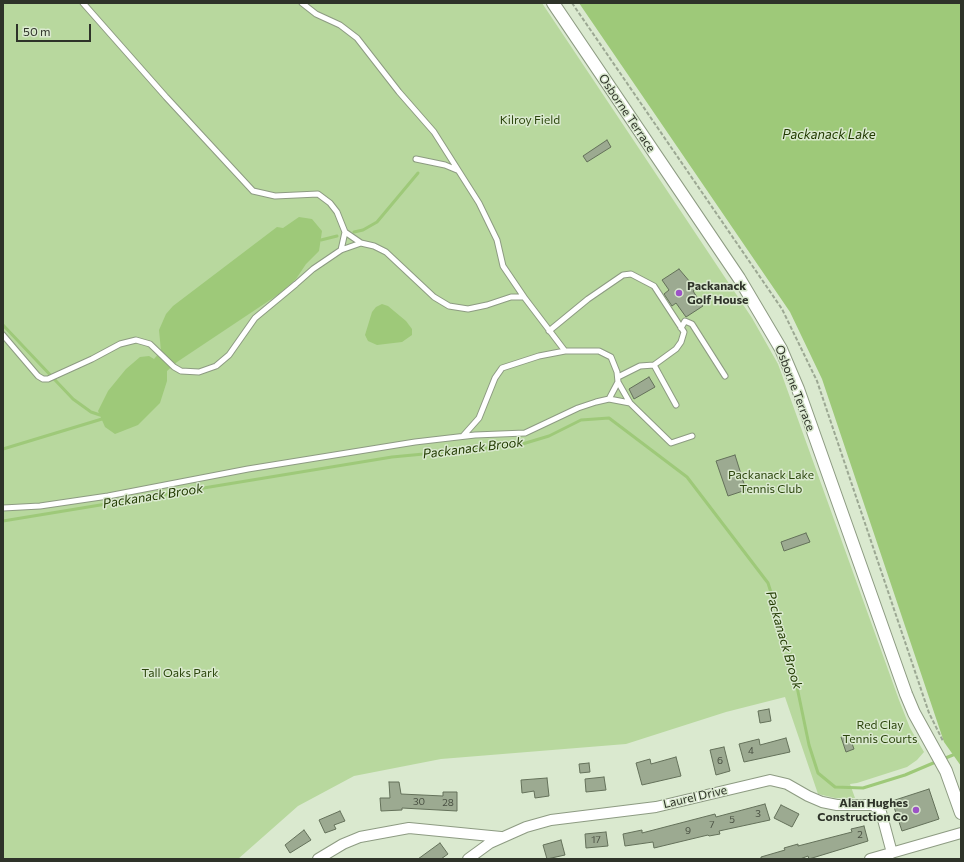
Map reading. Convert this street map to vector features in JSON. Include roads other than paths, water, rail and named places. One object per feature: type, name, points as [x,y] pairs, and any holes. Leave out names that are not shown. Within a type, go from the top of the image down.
[{"type":"street","name":"Osborne Terrace","points":[[553,3],[739,278],[781,349],[798,389],[906,694],[952,784],[961,813]]},
{"type":"street","name":"Laurel Drive","points":[[468,859],[501,837],[526,827],[552,820],[656,807],[770,780],[787,784],[822,802],[837,805],[873,805],[881,812],[892,853]]},
{"type":"street","points":[[318,859],[342,844],[360,837],[409,828],[501,837]]},
{"type":"street","points":[[870,859],[961,833]]},
{"type":"lane","points":[[83,3],[166,97],[253,191],[275,196],[318,194],[333,206],[345,232],[361,243],[374,246],[386,252],[434,297],[449,306],[468,309],[487,305],[511,297],[524,298]]},
{"type":"lane","points":[[302,3],[311,11],[340,25],[357,38],[399,92],[430,127],[479,203],[497,240],[503,266],[524,298],[565,351]]},
{"type":"lane","points":[[416,159],[445,165],[458,170]]},
{"type":"lane","points":[[341,250],[345,232]]},
{"type":"lane","points":[[3,335],[38,376],[43,379],[48,379],[128,341],[143,341],[150,344],[174,367],[190,372],[207,370],[216,366],[234,349],[255,318],[313,269],[341,250],[361,243]]},
{"type":"lane","points":[[549,331],[588,299],[628,273],[654,286],[682,328],[684,335],[679,346],[654,365],[640,366],[618,380],[608,399]]},
{"type":"lane","points":[[682,328],[685,321],[692,324],[725,376]]},
{"type":"lane","points":[[463,436],[480,418],[495,378],[502,368],[539,356],[565,351],[599,351],[604,353],[613,361],[618,380],[630,403],[668,442],[671,443],[692,436]]},
{"type":"lane","points":[[654,365],[676,405]]},
{"type":"lane","points":[[3,508],[40,506],[101,497],[248,469],[463,436],[525,433],[578,408],[596,402],[608,399],[630,403]]},
{"type":"lane","points":[[3,503],[12,507]]},
{"type":"water","name":"Packanack Lake","points":[[579,3],[961,3],[961,766],[944,742],[822,379],[790,312]]},
{"type":"water","points":[[299,217],[312,219],[322,231],[319,251],[306,264],[296,279],[279,294],[177,362],[167,371],[167,381],[160,403],[138,425],[115,434],[105,427],[98,411],[108,391],[126,369],[140,357],[149,356],[154,359],[161,351],[159,330],[166,314],[173,306],[277,227],[283,228]]},
{"type":"water","points":[[382,304],[388,306],[406,321],[412,329],[412,335],[402,342],[377,345],[368,341],[365,335],[372,312],[376,307]]},
{"type":"waterway","points":[[354,232],[363,230],[377,222],[418,173]]},
{"type":"waterway","points":[[321,240],[337,236]]},
{"type":"waterway","points":[[3,325],[73,399],[91,412],[100,415]]},
{"type":"waterway","name":"Packanack Brook","points":[[3,521],[392,457],[519,445],[549,436],[581,420],[609,418],[687,477],[768,583],[790,653],[809,745],[818,773],[835,787],[863,788],[905,775],[938,761]]},
{"type":"waterway","points":[[3,449],[102,419]]},
{"type":"waterway","name":"Packanack Brook","points":[[943,759],[953,755]]},
{"type":"place","name":"Packanack Golf House","points":[[679,293]]},
{"type":"place","name":"Alan Hughes Construction Co","points":[[916,810]]},
{"type":"park label","name":"Kilroy Field","points":[[530,120]]},
{"type":"park label","name":"Packanack Lake Tennis Club","points":[[771,482]]},
{"type":"park label","name":"Tall Oaks Park","points":[[180,673]]},
{"type":"park label","name":"Red Clay Tennis Courts","points":[[880,732]]}]
